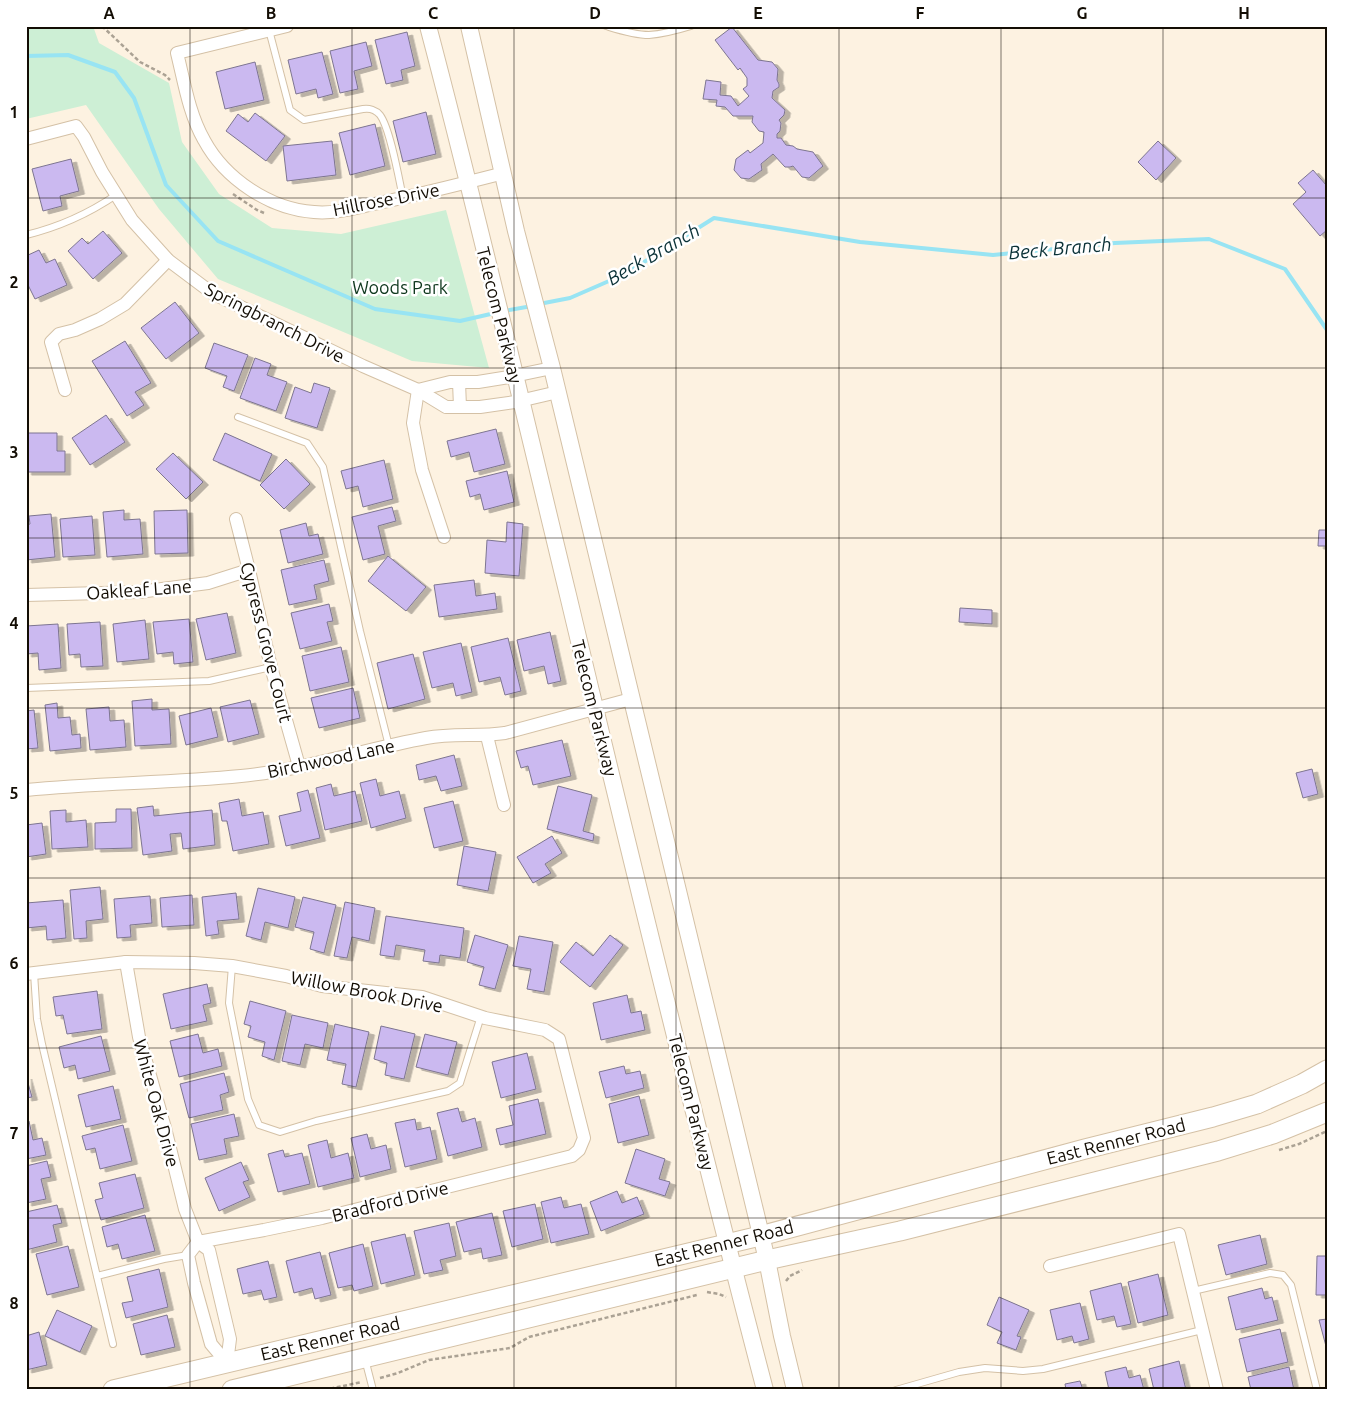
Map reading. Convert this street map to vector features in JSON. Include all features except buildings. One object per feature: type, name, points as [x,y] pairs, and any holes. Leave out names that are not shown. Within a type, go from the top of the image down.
[{"type":"main road","name":"East Renner Road","points":[[113,1390],[760,1236],[1257,1104],[1302,1084],[1327,1070]]},
{"type":"main road","name":"East Renner Road","points":[[233,1390],[767,1260],[900,1231],[1218,1151],[1273,1134],[1327,1112]]},
{"type":"main road","points":[[227,1363],[233,1390]]},
{"type":"street","points":[[269,30],[286,26]]},
{"type":"street","name":"Telecom Parkway","points":[[428,26],[469,182],[726,1243],[765,1390]]},
{"type":"street","name":"Telecom Parkway","points":[[469,26],[524,262],[558,392],[767,1260],[795,1390]]},
{"type":"street","name":"Hillrose Drive","points":[[269,30],[177,53],[194,118],[203,139],[216,159],[232,176],[251,190],[292,209],[315,212],[344,210],[403,198],[504,173]]},
{"type":"street","name":"Springbranch Drive","points":[[26,140],[76,126],[132,220],[168,260],[212,293],[363,366],[418,390],[446,407],[480,407],[558,392]]},
{"type":"street","points":[[65,390],[51,342],[59,334],[75,330],[100,319],[125,304],[168,260]]},
{"type":"street","points":[[444,537],[422,470],[413,423],[418,390],[450,382],[478,382],[552,368]]},
{"type":"street","points":[[459,382],[460,407]]},
{"type":"street","name":"Cypress Grove Court","points":[[236,519],[250,570],[271,667],[299,766]]},
{"type":"street","name":"Oakleaf Lane","points":[[26,595],[139,592],[208,583],[250,570]]},
{"type":"street","name":"Birchwood Lane","points":[[26,790],[242,776],[299,766],[428,738],[454,735],[487,736],[505,733],[631,699]]},
{"type":"street","points":[[487,736],[504,805]]},
{"type":"street","name":"Willow Brook Drive","points":[[30,974],[126,962],[232,966],[286,976],[322,986],[422,997],[481,1016],[545,1030],[559,1039],[584,1138],[579,1150]]},
{"type":"street","name":"White Oak Drive","points":[[126,962],[139,1037],[165,1128],[185,1210],[198,1242],[209,1250],[218,1283],[230,1339],[227,1363]]},
{"type":"street","name":"Bradford Drive","points":[[198,1242],[264,1230],[368,1207],[566,1158],[579,1150]]},
{"type":"street","points":[[1050,1266],[1178,1234],[1217,1390]]},
{"type":"street","points":[[198,1242],[188,1255],[194,1283],[211,1344],[227,1363]]},
{"type":"lane","points":[[606,26],[628,32],[648,34],[691,26]]},
{"type":"lane","points":[[269,30],[290,110],[304,120],[363,108],[376,111],[383,121],[388,136],[403,198]]},
{"type":"lane","points":[[26,235],[45,231],[76,219],[116,195]]},
{"type":"lane","points":[[238,417],[307,443],[323,467],[360,631],[389,746]]},
{"type":"lane","points":[[26,688],[209,681],[271,667]]},
{"type":"lane","points":[[232,966],[229,1004],[248,1099],[258,1125],[280,1132],[316,1121],[448,1092],[460,1084],[481,1016]]},
{"type":"lane","points":[[30,974],[37,1019],[113,1344]]},
{"type":"lane","points":[[97,1276],[188,1255]]},
{"type":"lane","points":[[1193,1291],[1270,1273],[1283,1275],[1291,1285],[1317,1390]]},
{"type":"lane","points":[[896,1390],[959,1372],[985,1368],[1023,1371],[1043,1368],[1202,1330]]},
{"type":"lane","points":[[365,1358],[373,1390]]},
{"type":"path","points":[[102,26],[140,62],[165,75],[172,85]]},
{"type":"path","points":[[227,189],[251,206],[271,216]]},
{"type":"green space","name":"Woods Park","points":[[26,26],[93,26],[99,43],[169,83],[182,142],[219,194],[272,228],[341,234],[446,210],[489,368],[412,361],[218,279],[159,209],[86,105],[26,119]]},
{"type":"waterway","name":"Beck Branch","points":[[26,56],[68,55],[115,72],[134,98],[166,185],[218,241],[375,309],[460,321],[495,313]]},
{"type":"waterway","name":"Beck Branch","points":[[539,304],[570,298],[625,274],[714,218],[860,242],[993,255],[1115,243],[1209,239],[1285,269],[1327,330]]},
{"type":"waterway","name":"Beck Branch","points":[[504,311],[532,306]]}]
